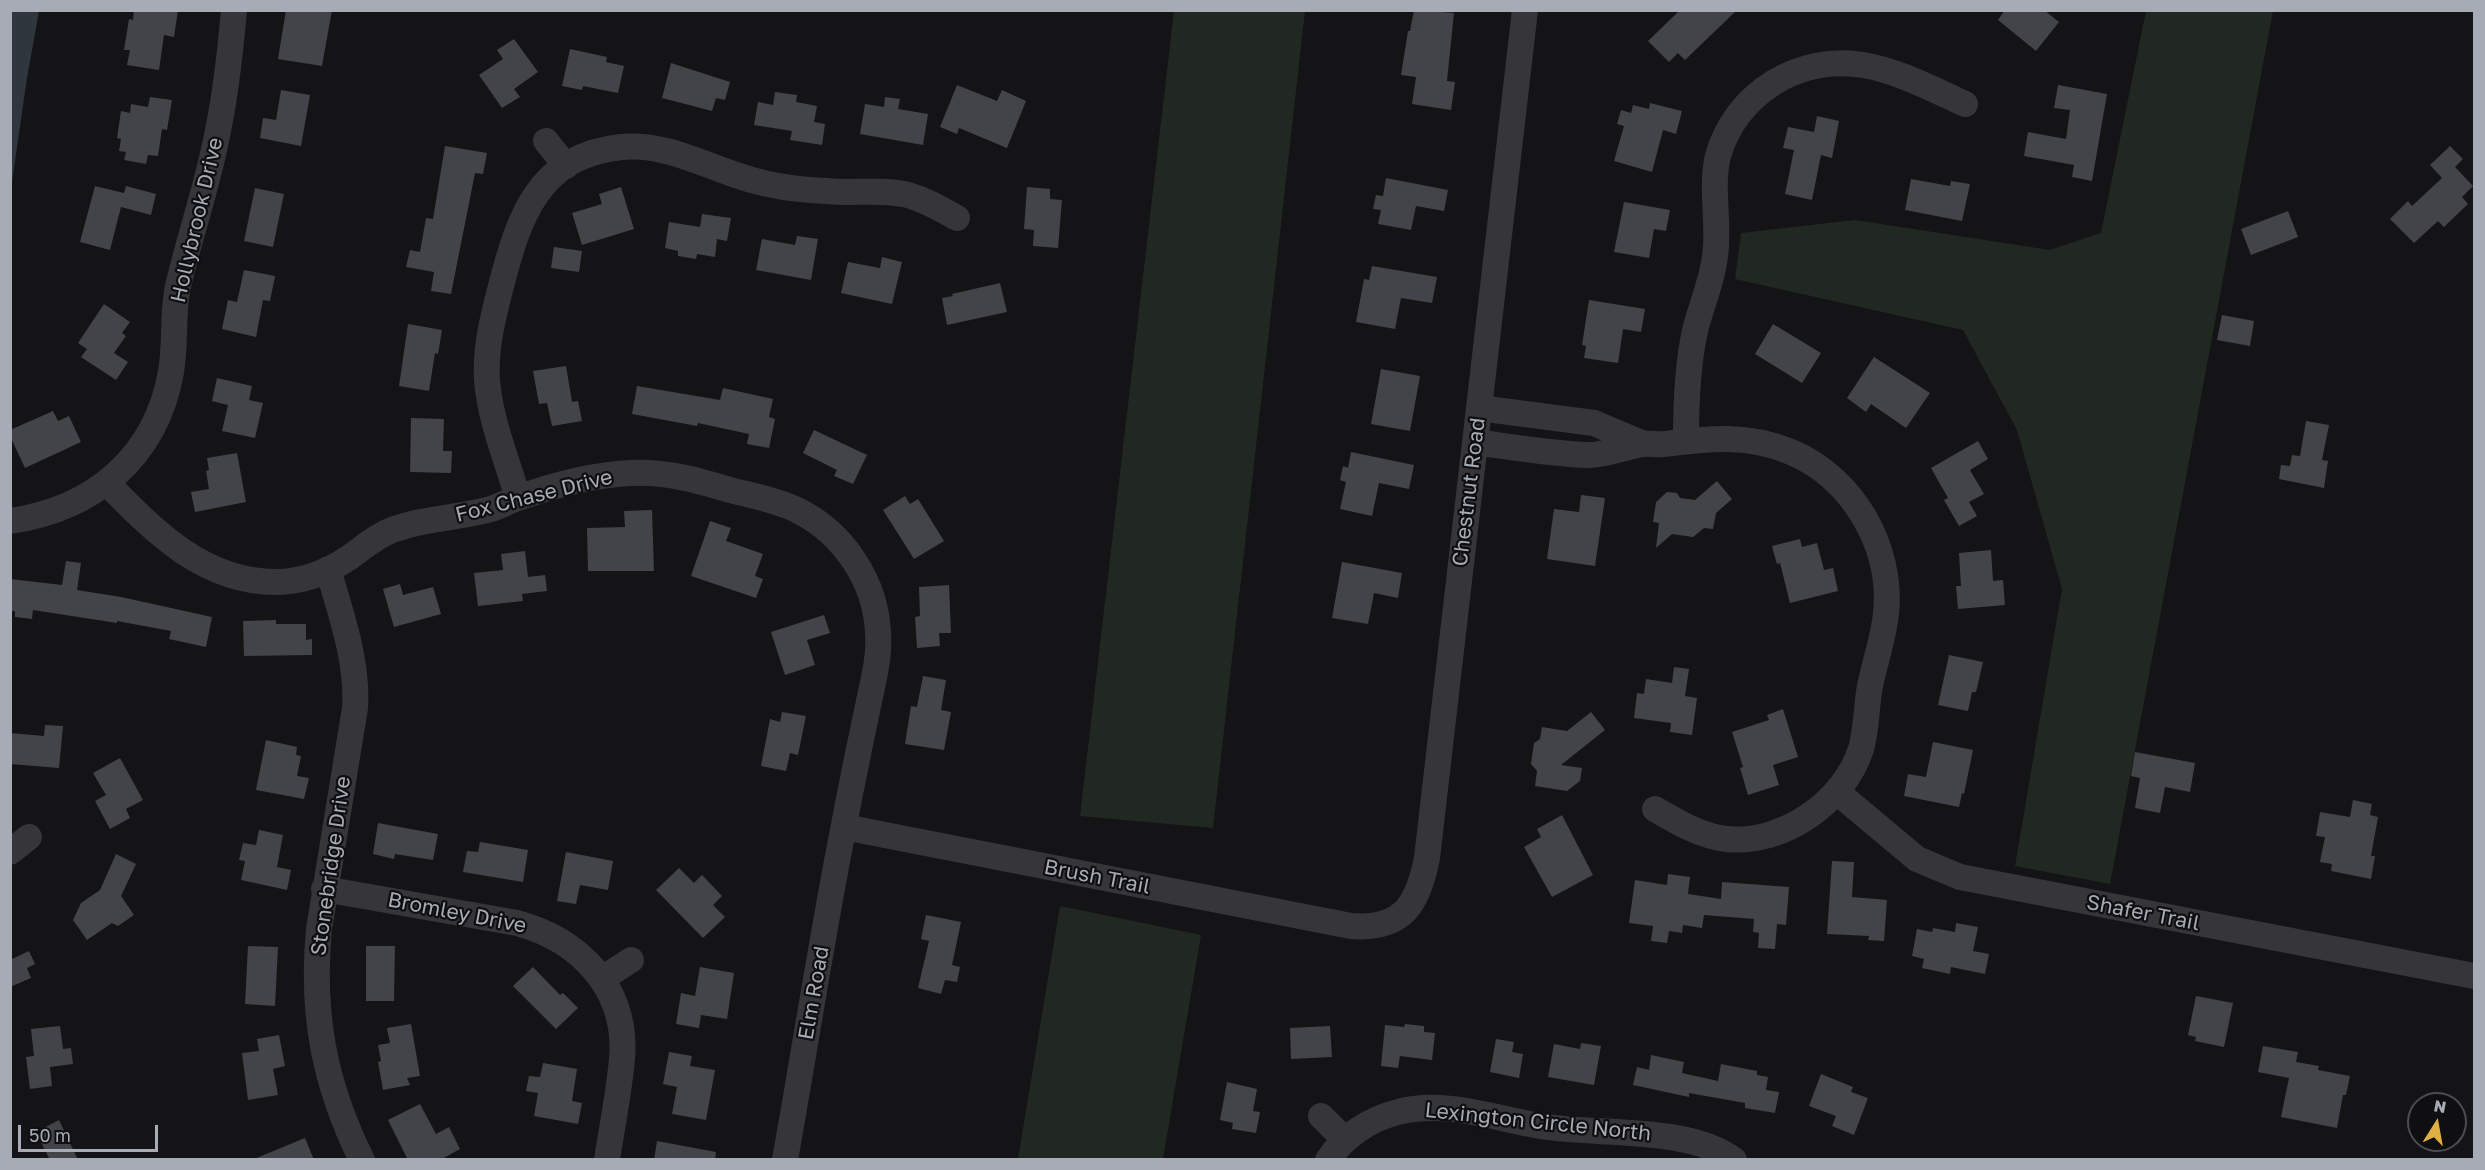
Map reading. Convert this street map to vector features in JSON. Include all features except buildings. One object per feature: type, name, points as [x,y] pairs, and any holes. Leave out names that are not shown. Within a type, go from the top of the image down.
[{"type":"street","name":"Hollybrook Drive","points":[[10,521],[62,508],[107,483],[129,462],[156,424],[171,370],[178,288],[215,144],[229,68],[234,10]]},
{"type":"street","name":"Chestnut Road","points":[[1351,926],[1368,927],[1385,923],[1398,916],[1409,907],[1418,894],[1423,878],[1525,10]]},
{"type":"street","points":[[1686,440],[1686,404],[1693,344],[1700,314],[1710,287],[1716,255],[1715,172],[1723,143],[1739,114],[1754,97],[1788,74],[1832,63],[1861,64],[1880,69],[1913,80],[1965,104]]},
{"type":"street","points":[[546,141],[566,166]]},
{"type":"street","points":[[518,498],[492,410],[487,381],[492,321],[513,238],[526,210],[539,189],[566,166],[594,153],[620,147],[646,147],[668,150],[755,181],[796,190],[906,194],[927,201],[957,218]]},
{"type":"street","points":[[1479,408],[1594,423],[1644,444]]},
{"type":"street","points":[[1475,442],[1590,455],[1644,444],[1720,437],[1744,439],[1792,452],[1821,469],[1850,496],[1864,516],[1876,541],[1886,580],[1884,629],[1870,685],[1861,748],[1851,771],[1837,792],[1815,812],[1792,826],[1741,839],[1711,836],[1679,823],[1655,809]]},
{"type":"street","name":"Fox Chase Drive","points":[[107,483],[177,548],[216,571],[250,581],[278,582],[303,579],[328,569],[388,531],[494,508],[518,498],[602,475],[635,472],[697,479],[783,504],[822,526],[843,545],[856,562],[868,585],[875,608],[878,632],[877,663],[844,827]]},
{"type":"street","name":"Stonebridge Drive","points":[[328,569],[355,665],[357,683],[356,708],[324,889],[316,962],[316,1007],[325,1058],[337,1101],[362,1160]]},
{"type":"street","name":"Shafer Trail","points":[[1837,792],[1917,859],[1960,877],[2475,976]]},
{"type":"street","name":"Brush Trail","points":[[844,827],[1351,926]]},
{"type":"street","name":"Elm Road","points":[[785,1160],[844,827]]},
{"type":"street","name":"Bromley Drive","points":[[324,889],[517,923],[540,929],[581,955],[602,979],[621,1028],[622,1058],[607,1160]]},
{"type":"street","points":[[602,979],[631,960]]},
{"type":"street","name":"Lexington Circle North","points":[[1328,1160],[1345,1140],[1379,1119],[1399,1111],[1418,1108],[1446,1108],[1550,1128],[1665,1136],[1688,1141],[1734,1160]]},
{"type":"street","points":[[1321,1116],[1345,1140]]},
{"type":"shaded area","points":[[11,10],[39,11],[11,189]]},
{"type":"shaded area","points":[[1174,11],[1305,11],[1213,828],[1080,816]]},
{"type":"shaded area","points":[[2146,11],[2273,11],[2110,884],[2015,866],[2062,589],[2017,430],[1963,330],[1735,279],[1741,233],[1855,220],[2050,250],[2101,233]]},
{"type":"shaded area","points":[[1060,906],[1201,935],[1163,1159],[1018,1159]]}]
